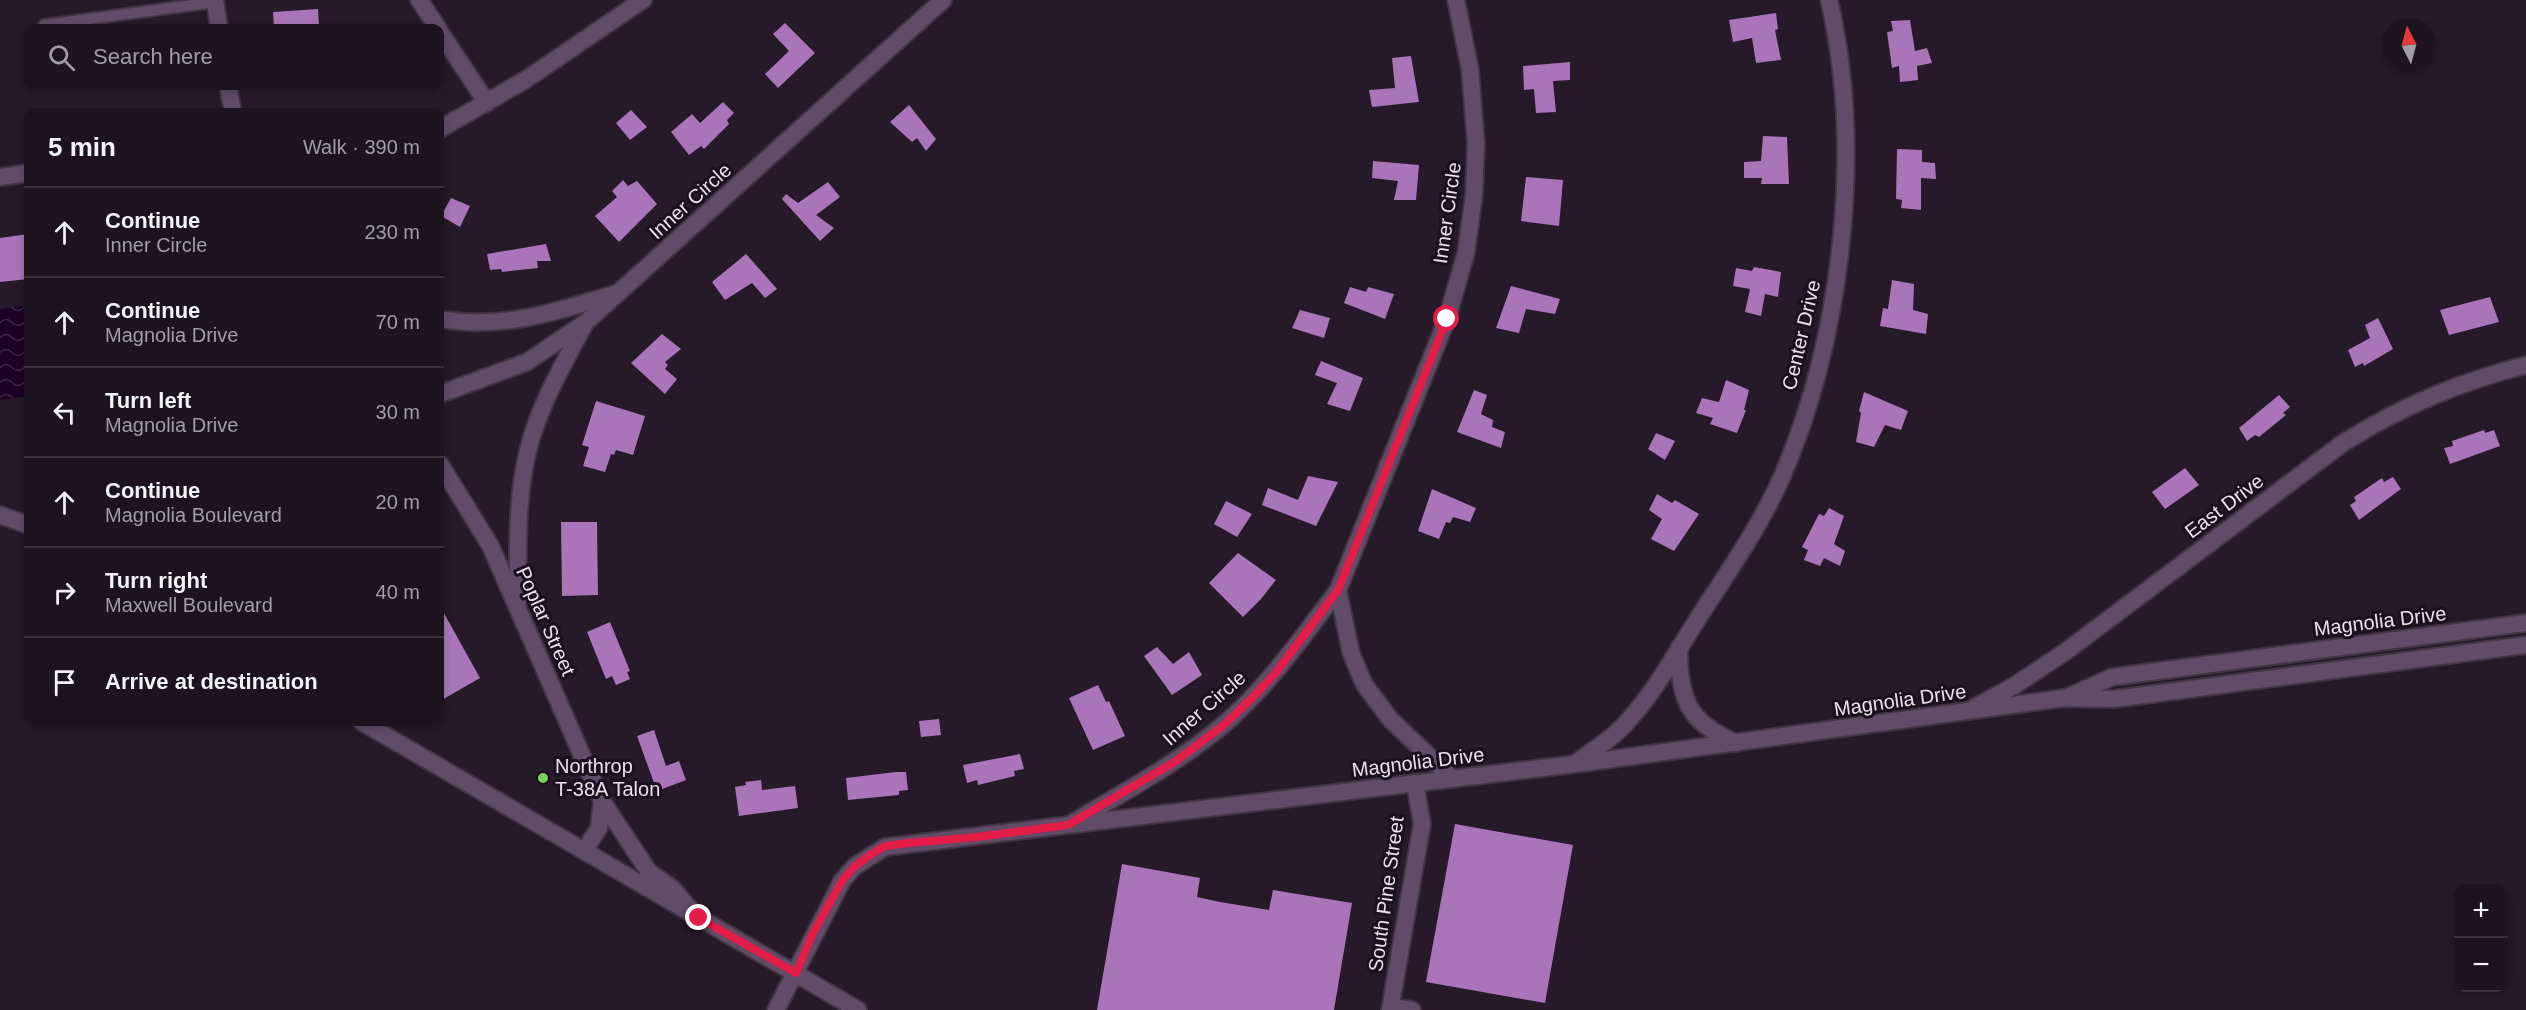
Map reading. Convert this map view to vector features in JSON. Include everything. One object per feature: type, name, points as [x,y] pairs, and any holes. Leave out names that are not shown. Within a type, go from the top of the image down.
[{"type":"street","points":[[419,0],[435,24]]},
{"type":"street","points":[[444,127],[525,80],[643,0]]},
{"type":"street","name":"Inner Circle","points":[[444,393],[527,362],[586,322],[943,0]]},
{"type":"street","name":"Inner Circle","points":[[1068,825],[1176,761],[1224,725],[1274,675],[1338,590],[1447,319],[1466,253],[1474,195],[1476,144],[1470,69],[1456,0]]},
{"type":"street","name":"Center Drive","points":[[1575,764],[1617,733],[1660,679],[1756,529],[1780,480],[1797,435],[1818,366],[1836,283],[1844,207],[1845,128],[1838,49],[1829,0]]},
{"type":"street","points":[[215,1],[218,24]]},
{"type":"street","points":[[444,38],[487,103]]},
{"type":"street","points":[[229,90],[232,108]]},
{"type":"street","points":[[0,177],[24,174]]},
{"type":"street","points":[[444,319],[501,321],[544,316],[620,292]]},
{"type":"street","points":[[518,608],[518,529],[521,490],[528,450],[553,383],[586,322]]},
{"type":"street","name":"East Drive","points":[[1963,713],[2014,686],[2065,652],[2343,442],[2383,418],[2429,396],[2482,376],[2526,365]]},
{"type":"street","name":"Poplar Street","points":[[444,470],[490,545],[603,801],[649,872],[672,888],[699,918]]},
{"type":"street","points":[[0,515],[24,524]]},
{"type":"street","points":[[1338,590],[1351,653],[1364,684],[1390,719],[1453,779]]},
{"type":"street","name":"Magnolia Drive","points":[[2064,698],[2112,676],[2526,623]]},
{"type":"street","name":"Magnolia Drive","points":[[776,1010],[842,881],[854,867],[885,846],[1575,764],[2064,698],[2114,699],[2526,645]]},
{"type":"street","points":[[1679,647],[1679,677],[1691,710],[1700,722],[1716,734],[1736,743]]},
{"type":"street","points":[[369,726],[858,1010]]},
{"type":"street","name":"South Pine Street","points":[[1391,1009],[1422,824],[1415,783]]},
{"type":"street","points":[[584,851],[598,828],[603,801]]},
{"type":"street","points":[[1391,1009],[1412,1010]]},
{"type":"lane","points":[[51,24],[215,1]]},
{"type":"lane","points":[[2330,649],[2333,670]]},
{"type":"water","points":[[24,306],[24,397],[0,400],[0,309]]},
{"type":"building","points":[[318,9],[319,24],[274,24],[273,12]]},
{"type":"building","points":[[1776,13],[1778,29],[1775,30],[1781,60],[1756,63],[1752,38],[1733,42],[1729,20]]},
{"type":"building","points":[[1910,20],[1915,51],[1927,48],[1932,63],[1917,66],[1918,80],[1900,82],[1899,66],[1892,68],[1887,32],[1893,31],[1891,21]]},
{"type":"building","points":[[785,23],[815,53],[778,88],[765,74],[789,51],[773,34]]},
{"type":"building","points":[[1411,56],[1419,102],[1372,107],[1369,90],[1395,88],[1392,58]]},
{"type":"building","points":[[1570,62],[1570,80],[1553,81],[1556,112],[1536,113],[1534,89],[1524,90],[1523,66]]},
{"type":"building","points":[[723,102],[734,113],[727,120],[729,124],[704,149],[701,146],[689,155],[671,132],[692,114],[700,123]]},
{"type":"building","points":[[909,105],[936,139],[926,151],[917,138],[912,142],[890,122]]},
{"type":"building","points":[[631,110],[647,127],[630,140],[616,123]]},
{"type":"building","points":[[1763,136],[1787,137],[1789,184],[1761,184],[1762,178],[1744,178],[1744,162],[1761,161]]},
{"type":"building","points":[[1897,149],[1922,150],[1922,162],[1935,163],[1936,179],[1921,178],[1921,210],[1901,208],[1902,200],[1896,199]]},
{"type":"building","points":[[1373,161],[1419,165],[1416,200],[1394,200],[1398,181],[1372,178]]},
{"type":"building","points":[[1526,177],[1563,180],[1559,226],[1521,221]]},
{"type":"building","points":[[623,180],[628,186],[637,181],[657,204],[619,242],[595,216],[617,197],[612,191]]},
{"type":"building","points":[[828,182],[840,197],[816,215],[834,228],[820,241],[782,199],[786,194],[798,203]]},
{"type":"building","points":[[451,198],[470,206],[460,227],[444,218],[444,211]]},
{"type":"building","points":[[24,235],[24,279],[0,282],[0,238]]},
{"type":"building","points":[[546,244],[551,261],[537,261],[538,268],[502,272],[501,269],[490,270],[487,254]]},
{"type":"building","points":[[746,254],[777,289],[765,298],[752,283],[725,300],[712,282]]},
{"type":"building","points":[[1754,267],[1781,272],[1778,297],[1765,294],[1761,316],[1745,312],[1750,289],[1733,286],[1736,268],[1752,271]]},
{"type":"building","points":[[1892,280],[1914,284],[1913,310],[1928,314],[1926,334],[1880,326],[1883,308],[1888,309]]},
{"type":"building","points":[[1511,286],[1560,299],[1555,314],[1526,309],[1519,333],[1496,328]]},
{"type":"building","points":[[1350,287],[1366,292],[1368,287],[1394,294],[1385,319],[1344,303]]},
{"type":"building","points":[[2490,297],[2499,322],[2449,335],[2440,310]]},
{"type":"building","points":[[1300,310],[1330,318],[1324,338],[1292,328]]},
{"type":"building","points":[[2378,318],[2393,349],[2364,366],[2363,363],[2355,367],[2348,350],[2370,338],[2365,325]]},
{"type":"building","points":[[662,334],[681,349],[665,362],[668,365],[665,369],[677,379],[665,394],[631,363]]},
{"type":"building","points":[[1321,361],[1363,378],[1350,411],[1327,404],[1337,383],[1315,375]]},
{"type":"building","points":[[1726,380],[1749,390],[1744,410],[1746,410],[1737,433],[1710,424],[1713,418],[1696,413],[1702,398],[1719,402]]},
{"type":"building","points":[[1474,390],[1487,395],[1481,414],[1493,420],[1492,427],[1505,432],[1501,448],[1457,432]]},
{"type":"building","points":[[1864,392],[1908,411],[1901,430],[1885,425],[1874,447],[1856,442],[1861,413],[1859,411]]},
{"type":"building","points":[[2279,395],[2290,407],[2283,413],[2286,415],[2259,437],[2255,435],[2247,441],[2239,428]]},
{"type":"building","points":[[596,401],[645,416],[633,455],[616,450],[614,455],[611,454],[605,472],[583,466],[589,447],[582,445]]},
{"type":"building","points":[[2484,430],[2485,433],[2494,430],[2500,446],[2450,464],[2444,448],[2453,446],[2452,441]]},
{"type":"building","points":[[1656,433],[1675,441],[1665,460],[1648,449]]},
{"type":"building","points":[[2185,468],[2199,485],[2165,509],[2152,492]]},
{"type":"building","points":[[1308,476],[1338,482],[1316,526],[1262,505],[1268,488],[1298,500]]},
{"type":"building","points":[[2393,477],[2401,489],[2359,520],[2350,505],[2356,501],[2354,497],[2382,478],[2384,482]]},
{"type":"building","points":[[1432,489],[1476,508],[1470,522],[1453,517],[1450,523],[1446,522],[1439,539],[1418,531]]},
{"type":"building","points":[[1657,494],[1672,503],[1675,500],[1699,514],[1674,551],[1651,539],[1662,519],[1649,510]]},
{"type":"building","points":[[1226,501],[1252,514],[1237,537],[1214,524]]},
{"type":"building","points":[[1829,508],[1844,516],[1834,544],[1845,551],[1840,566],[1824,558],[1820,566],[1804,560],[1808,550],[1802,547],[1819,514],[1824,516]]},
{"type":"building","points":[[561,522],[597,522],[598,595],[562,596]]},
{"type":"building","points":[[1238,553],[1276,580],[1243,617],[1209,583]]},
{"type":"building","points":[[444,613],[480,678],[444,699]]},
{"type":"building","points":[[610,622],[630,671],[627,672],[630,679],[616,685],[612,676],[606,679],[587,632]]},
{"type":"building","points":[[1157,647],[1173,664],[1189,652],[1202,675],[1172,695],[1144,656]]},
{"type":"building","points":[[1098,685],[1106,702],[1109,701],[1125,736],[1093,750],[1069,698]]},
{"type":"building","points":[[939,719],[941,735],[921,737],[919,721]]},
{"type":"building","points":[[654,730],[666,766],[679,761],[686,780],[657,791],[637,736]]},
{"type":"building","points":[[1020,754],[1024,769],[1014,771],[1015,776],[978,785],[977,780],[967,783],[963,765]]},
{"type":"building","points":[[906,772],[908,790],[899,791],[899,795],[848,800],[846,778]]},
{"type":"building","points":[[761,780],[762,790],[795,786],[798,808],[739,816],[735,787],[746,785],[745,782]]},
{"type":"building","points":[[1455,824],[1573,845],[1545,1003],[1426,982]]},
{"type":"building","points":[[1122,864],[1200,878],[1197,897],[1220,902],[1269,910],[1273,890],[1352,903],[1334,1010],[1097,1010]]},
{"type":"place","name":"Northrop T-38A Talon","points":[[543,778]]},
{"type":"route","points":[[699,918],[796,973],[813,933],[842,881],[854,867],[885,846],[1068,825],[1176,761],[1224,725],[1274,675],[1338,590],[1447,319]]}]
